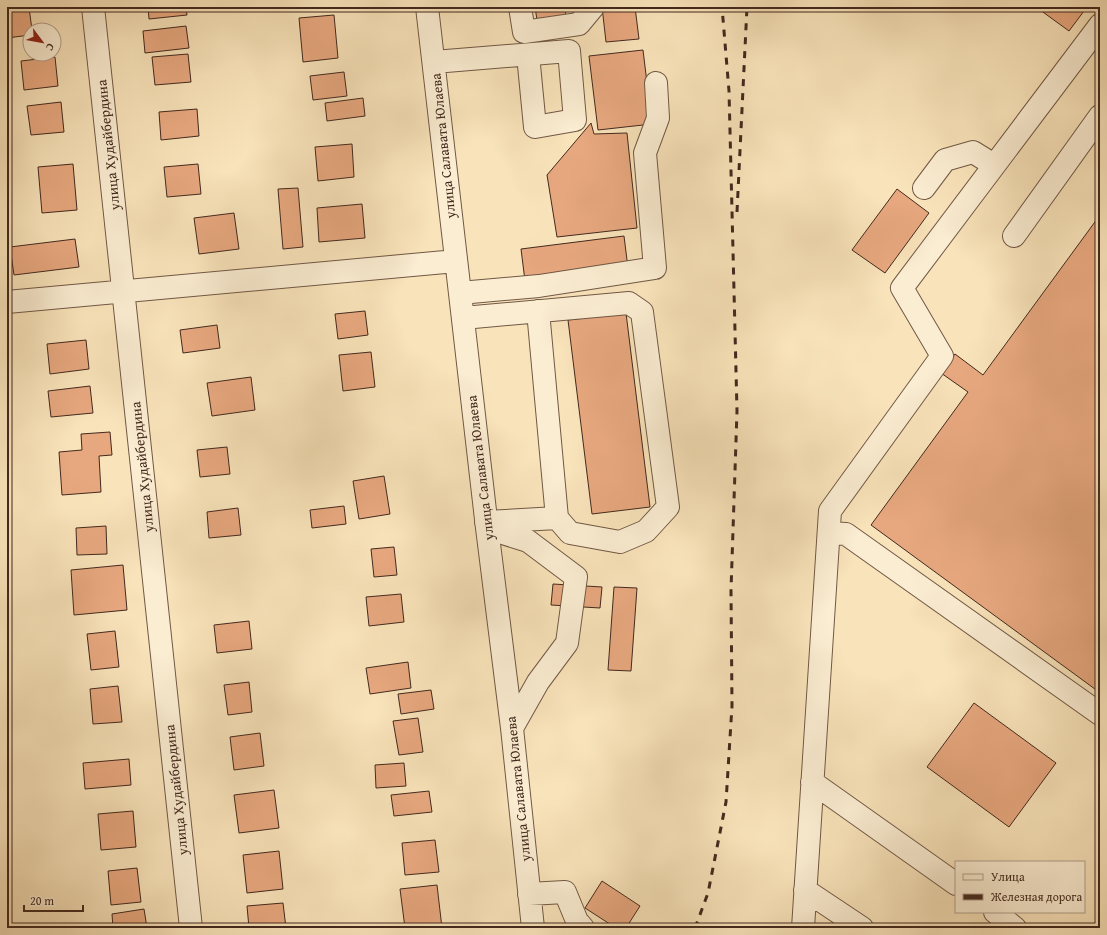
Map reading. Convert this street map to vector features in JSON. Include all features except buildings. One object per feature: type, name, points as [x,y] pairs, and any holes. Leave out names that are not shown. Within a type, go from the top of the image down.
[{"type":"street","name":"улица Худайбердина","points":[[93,7],[191,928]]},
{"type":"street","name":"улица Салавата Юлаева","points":[[427,7],[486,525],[512,728],[532,928]]},
{"type":"street","points":[[520,7],[524,32],[579,24],[593,7]]},
{"type":"street","points":[[803,928],[830,511],[942,356],[902,288],[1100,25]]},
{"type":"street","points":[[434,62],[528,55]]},
{"type":"street","points":[[460,293],[539,286],[654,268],[644,153],[658,118],[656,83]]},
{"type":"street","points":[[1014,236],[1100,116]]},
{"type":"street","points":[[924,188],[945,160],[973,152],[994,165]]},
{"type":"street","points":[[7,302],[456,261]]},
{"type":"street","points":[[463,318],[538,311],[629,303],[642,312],[668,507],[646,531],[620,542],[570,533],[557,518],[538,311]]},
{"type":"street","points":[[486,525],[557,518]]},
{"type":"street","points":[[486,525],[528,541],[576,577],[567,643],[538,682],[512,728]]},
{"type":"street","points":[[829,532],[846,534],[1100,714]]},
{"type":"street","points":[[812,782],[955,883]]},
{"type":"street","points":[[805,890],[862,928]]},
{"type":"street","points":[[528,894],[565,892],[577,921],[583,928]]},
{"type":"street","points":[[996,913],[1015,928]]},
{"type":"railway","points":[[695,928],[708,893],[726,802],[732,706],[731,590],[737,411],[729,91],[722,7]]},
{"type":"railway","points":[[737,212],[747,7]]}]
